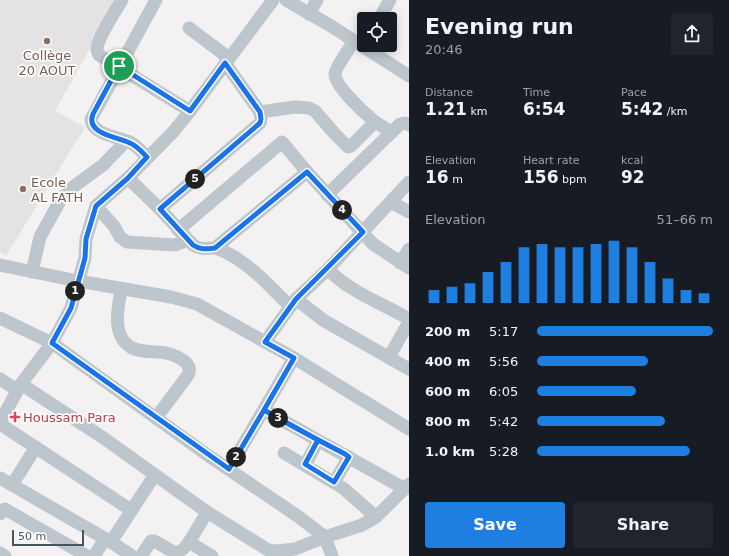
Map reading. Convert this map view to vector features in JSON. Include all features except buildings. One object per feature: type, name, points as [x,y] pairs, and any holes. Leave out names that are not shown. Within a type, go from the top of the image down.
[{"type":"street","points":[[122,0],[100,38],[97,47],[99,55],[190,111]]},
{"type":"street","points":[[147,157],[136,146],[126,141],[108,136],[94,128],[91,124],[91,119],[156,0]]},
{"type":"street","points":[[131,510],[36,447],[1,419],[19,387],[52,343],[71,308],[85,258],[86,239],[96,206],[128,178],[174,130],[190,111],[272,0]]},
{"type":"street","points":[[286,0],[357,42]]},
{"type":"street","points":[[309,14],[317,0]]},
{"type":"street","points":[[383,12],[390,0]]},
{"type":"street","points":[[160,209],[260,123],[261,119],[260,112],[227,61],[189,28]]},
{"type":"street","points":[[357,47],[336,70],[335,76],[345,92],[357,105],[375,122],[391,132]]},
{"type":"street","points":[[373,52],[409,75]]},
{"type":"street","points":[[260,112],[295,107],[309,108],[315,111],[334,133],[348,146],[375,122]]},
{"type":"street","points":[[327,194],[391,132],[402,123],[409,125]]},
{"type":"street","points":[[32,272],[40,237],[61,199],[73,187],[103,165],[126,141]]},
{"type":"street","points":[[178,230],[281,142],[283,142],[307,172],[373,244],[405,266],[409,249]]},
{"type":"street","points":[[128,178],[160,209],[188,240],[198,248],[205,250],[215,248],[307,172]]},
{"type":"street","points":[[265,342],[293,303],[328,269],[409,182]]},
{"type":"street","points":[[391,202],[409,212]]},
{"type":"street","points":[[96,206],[114,226],[120,237],[127,242],[175,245],[188,240]]},
{"type":"street","points":[[215,248],[231,255],[293,303],[409,369]]},
{"type":"street","points":[[0,264],[78,281],[171,297],[197,304],[294,358],[409,429]]},
{"type":"street","points":[[328,269],[339,281],[390,308],[409,321],[389,358]]},
{"type":"street","points":[[122,289],[117,316],[118,332],[123,342],[132,348],[143,351],[174,355],[186,363],[190,368],[188,375],[156,418]]},
{"type":"street","points":[[0,318],[52,343],[156,418],[276,500],[325,537],[332,556]]},
{"type":"street","points":[[229,469],[294,358]]},
{"type":"street","points":[[0,379],[19,387],[105,439],[154,476],[207,512],[268,550],[277,552],[286,551],[362,525],[376,517],[407,486],[349,457],[264,410]]},
{"type":"street","points":[[305,464],[318,440]]},
{"type":"street","points":[[12,485],[36,447]]},
{"type":"street","points":[[284,453],[305,464],[343,488],[376,517]]},
{"type":"street","points":[[334,482],[349,457]]},
{"type":"street","points":[[94,556],[131,510],[154,476]]},
{"type":"street","points":[[0,478],[108,540],[132,556]]},
{"type":"street","points":[[0,514],[5,509],[87,556]]},
{"type":"street","points":[[141,556],[152,541],[177,552],[180,551],[189,542],[207,512]]},
{"type":"street","points":[[189,542],[212,556]]},
{"type":"street","points":[[0,552],[5,556]]},
{"type":"shaded area","points":[[0,0],[117,0],[55,111],[85,127],[6,256],[0,252]]},
{"type":"place","name":"Collège 20 AOUT","points":[[47,41]]},
{"type":"place","name":"Ecole AL FATH","points":[[23,189]]},
{"type":"place","name":"Houssam Para","points":[[15,417]]},
{"type":"route","points":[[119,66],[93,114],[91,124],[94,128],[108,136],[136,146],[147,157],[128,178],[96,206],[86,239],[85,258],[71,308],[52,343],[229,469],[264,410],[290,426],[318,440],[305,464],[334,482],[349,457],[345,454],[318,440],[310,436],[290,426],[264,410],[294,358],[265,342],[296,299],[328,269],[363,232],[307,172],[298,181],[215,248],[205,250],[193,245],[160,209],[260,123],[260,112],[225,63],[190,111],[119,66]]}]
